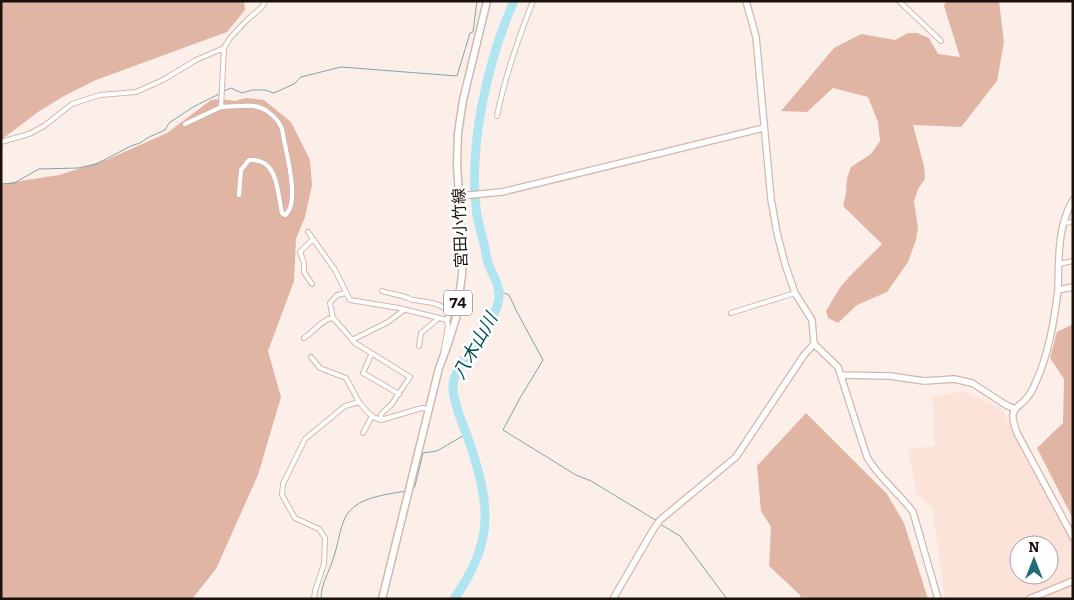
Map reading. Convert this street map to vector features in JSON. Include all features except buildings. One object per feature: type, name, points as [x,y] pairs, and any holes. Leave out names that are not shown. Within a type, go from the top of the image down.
[{"type":"main road","name":"宮田小竹線","points":[[382,599],[428,410],[456,318],[463,253],[457,165],[458,134],[463,100],[487,1]]},
{"type":"street","points":[[1,142],[29,134],[44,126],[72,104],[100,94],[136,92],[163,80],[196,60],[224,48],[246,21],[262,7],[265,1]]},
{"type":"street","points":[[486,10],[491,1]]},
{"type":"street","points":[[498,116],[513,55],[533,1]]},
{"type":"street","points":[[746,1],[756,37],[771,199],[785,264],[795,293],[812,320],[814,344],[838,366],[868,457],[875,470],[913,512],[938,599]]},
{"type":"street","points":[[899,1],[941,41]]},
{"type":"street","points":[[221,107],[224,48]]},
{"type":"street","points":[[185,124],[221,107],[254,106],[266,110],[280,125],[288,156],[292,198],[288,213],[282,213],[277,180],[272,171],[262,162],[249,160],[241,170],[239,195]]},
{"type":"street","points":[[459,196],[502,192],[764,128]]},
{"type":"street","points":[[1073,200],[1065,214],[1063,223],[1058,290],[1047,349],[1035,384],[1025,400],[1013,412],[1017,433],[1073,537]]},
{"type":"street","points":[[1063,223],[1073,222]]},
{"type":"street","points":[[308,232],[335,270],[350,300],[447,320]]},
{"type":"street","points":[[312,284],[304,272],[304,263],[300,252],[302,248],[313,240]]},
{"type":"street","points":[[1059,264],[1073,261]]},
{"type":"street","points":[[1058,290],[1073,287]]},
{"type":"street","points":[[382,291],[395,296],[427,301],[443,306],[450,312]]},
{"type":"street","points":[[346,293],[337,295],[330,303],[333,318],[352,340],[371,354],[410,377],[399,394],[381,414],[381,420]]},
{"type":"street","points":[[731,313],[795,293]]},
{"type":"street","points":[[443,358],[442,349],[448,326],[447,320],[453,302],[460,294]]},
{"type":"street","points":[[352,340],[388,322],[404,310]]},
{"type":"street","points":[[304,338],[314,332],[328,318],[333,318]]},
{"type":"street","points":[[419,346],[421,333],[439,318]]},
{"type":"street","points":[[613,599],[660,520],[736,457],[804,355],[814,344]]},
{"type":"street","points":[[371,354],[363,373],[399,394]]},
{"type":"street","points":[[311,357],[322,369],[346,378],[359,402],[376,419],[381,420],[422,408],[428,410]]},
{"type":"street","points":[[841,375],[890,376],[924,381],[954,379],[972,383],[1015,409]]},
{"type":"street","points":[[314,599],[324,564],[325,538],[319,529],[295,518],[282,495],[283,484],[305,439],[345,406],[359,402]]},
{"type":"street","points":[[363,433],[372,416]]},
{"type":"street","points":[[1029,599],[1073,581]]},
{"type":"shaded area","points":[[1,1],[244,1],[245,10],[227,32],[96,80],[38,112],[1,140]]},
{"type":"shaded area","points":[[946,1],[999,1],[1004,42],[997,81],[961,127],[913,125],[924,166],[925,179],[918,189],[914,201],[918,228],[908,262],[887,292],[857,305],[838,323],[828,318],[826,311],[839,289],[849,277],[882,244],[843,206],[847,178],[851,167],[871,154],[880,141],[878,122],[868,97],[833,88],[807,112],[781,111],[834,48],[861,34],[895,40],[908,33],[917,33],[929,38],[938,54],[960,57],[944,6]]},
{"type":"shaded area","points":[[246,98],[264,100],[291,122],[310,160],[312,185],[305,217],[296,239],[294,281],[268,351],[281,397],[258,475],[216,569],[192,599],[1,599],[1,184],[59,175],[106,160],[167,133],[211,100],[235,101]]},
{"type":"shaded area","points":[[1073,324],[1073,519],[1037,448],[1063,423],[1064,379],[1050,358],[1057,332]]},
{"type":"shaded area","points":[[963,391],[1002,409],[1073,543],[1073,599],[945,599],[932,508],[916,494],[908,449],[935,446],[932,397]]},
{"type":"shaded area","points":[[806,413],[887,494],[904,523],[928,599],[801,599],[800,595],[769,566],[771,527],[761,511],[757,466]]},
{"type":"waterway","points":[[224,91],[231,88],[242,93],[252,90],[265,90],[274,93],[294,84],[301,77],[341,67],[457,76],[470,33],[473,32],[477,1]]},
{"type":"waterway","name":"八木山川","points":[[454,599],[468,578],[477,558],[483,539],[485,521],[481,482],[457,407],[453,388],[454,378],[490,320],[499,298],[498,285],[488,263],[477,217],[475,156],[478,129],[489,75],[496,49],[514,1]]},
{"type":"waterway","points":[[1,184],[14,183],[39,169],[78,168],[96,164],[165,130],[169,123],[193,107],[221,93]]},
{"type":"waterway","points":[[499,291],[509,295],[543,360],[503,430],[576,475],[591,481],[657,521]]},
{"type":"waterway","points":[[412,490],[415,486],[423,453],[437,451],[466,434]]},
{"type":"waterway","points":[[321,599],[322,588],[335,554],[341,528],[350,511],[356,505],[371,498],[406,491]]},
{"type":"waterway","points":[[660,524],[680,536],[727,599]]}]
